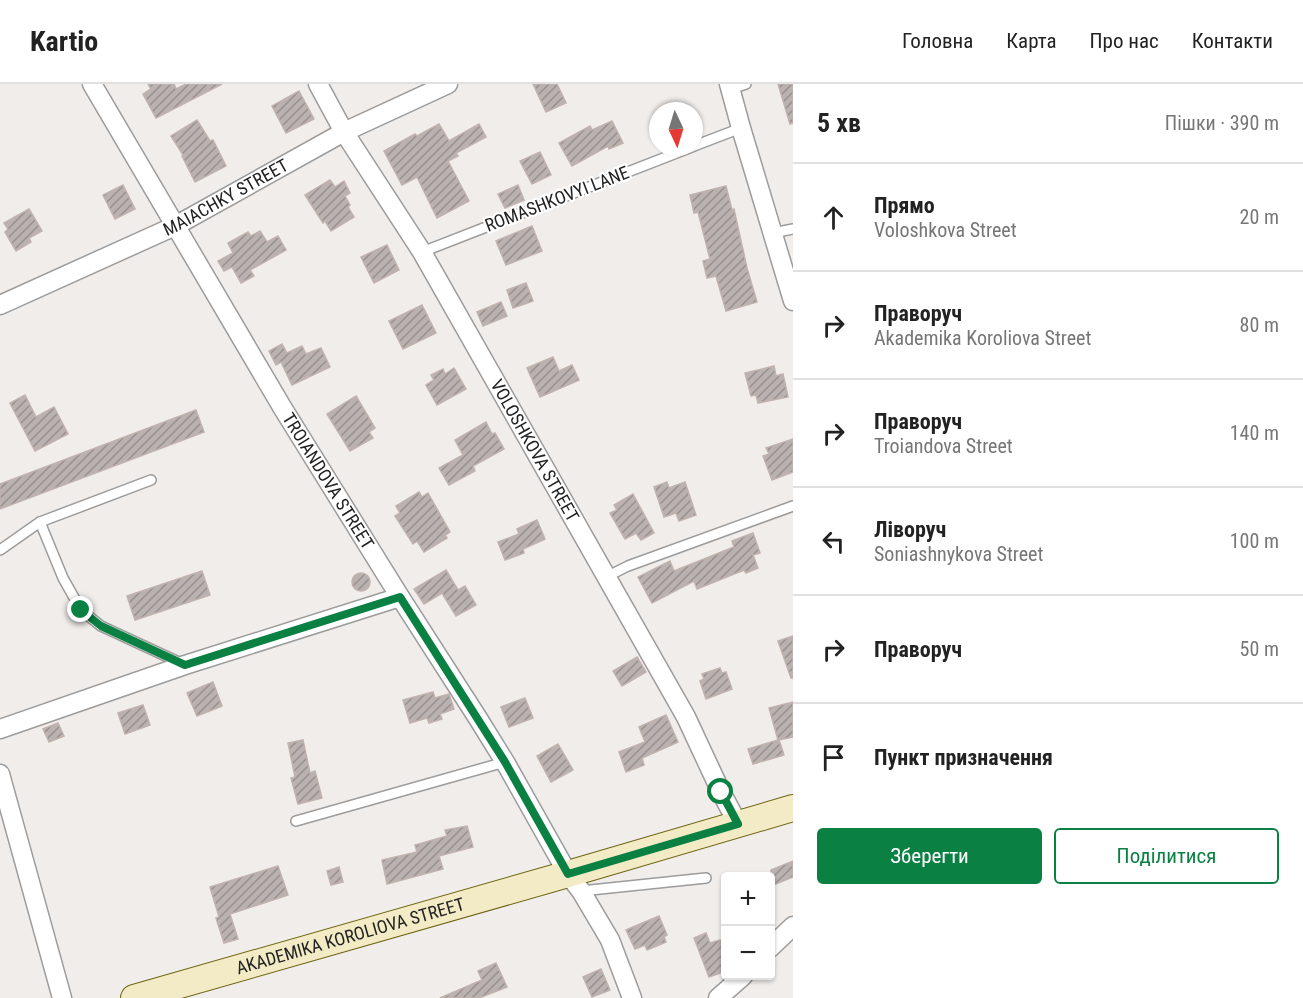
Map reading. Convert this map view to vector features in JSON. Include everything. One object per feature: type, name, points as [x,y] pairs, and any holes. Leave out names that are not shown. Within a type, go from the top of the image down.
[{"type":"main road","name":"AKADEMIKA KOROLIOVA STREET","points":[[134,998],[574,882],[738,824],[793,808]]},
{"type":"street","name":"TROIANDOVA STREET","points":[[92,84],[282,407],[505,762],[574,882]]},
{"type":"street","name":"VOLOSHKOVA STREET","points":[[318,84],[344,132],[422,252],[686,717],[738,824]]},
{"type":"street","name":"MAIACHKY STREET","points":[[0,305],[175,226],[344,132],[448,84]]},
{"type":"street","points":[[736,86],[741,128],[793,301]]},
{"type":"street","points":[[0,729],[185,665],[400,597]]},
{"type":"street","points":[[0,774],[63,998]]},
{"type":"street","points":[[574,882],[609,940],[632,998]]},
{"type":"street","points":[[775,944],[793,926]]},
{"type":"street","points":[[718,998],[738,980]]},
{"type":"lane","name":"ROMASHKOVYI LANE","points":[[703,143],[741,128]]},
{"type":"lane","name":"ROMASHKOVYI LANE","points":[[422,252],[670,156]]},
{"type":"lane","points":[[773,233],[793,229]]},
{"type":"lane","points":[[0,550],[40,522],[151,480]]},
{"type":"lane","points":[[606,577],[628,566],[793,506]]},
{"type":"lane","points":[[40,522],[63,578],[81,610],[101,626],[185,665]]},
{"type":"lane","points":[[296,821],[505,762]]},
{"type":"lane","points":[[574,882],[706,878]]},
{"type":"building","points":[[148,84],[174,84],[176,89],[186,84],[222,84],[156,118],[143,94],[151,89]]},
{"type":"building","points":[[533,84],[557,84],[566,103],[546,112]]},
{"type":"building","points":[[778,84],[793,84],[793,123],[790,124]]},
{"type":"building","points":[[299,91],[314,119],[286,133],[272,106]]},
{"type":"building","points":[[197,120],[210,141],[213,140],[226,166],[195,182],[183,155],[171,136]]},
{"type":"building","points":[[612,121],[623,143],[609,149],[608,146],[572,166],[559,143],[590,126],[592,130]]},
{"type":"building","points":[[439,124],[449,141],[479,124],[486,137],[456,153],[458,156],[448,161],[469,201],[437,218],[417,177],[402,185],[384,151]]},
{"type":"building","points":[[540,152],[551,175],[532,184],[520,161]]},
{"type":"building","points":[[330,180],[335,187],[344,181],[350,193],[345,196],[350,205],[348,207],[354,217],[331,231],[325,221],[323,223],[305,195]]},
{"type":"building","points":[[123,185],[135,209],[115,219],[103,195]]},
{"type":"building","points":[[518,185],[524,200],[505,208],[498,194]]},
{"type":"building","points":[[726,186],[757,302],[726,311],[716,276],[707,278],[703,261],[710,259],[698,212],[694,213],[690,195]]},
{"type":"building","points":[[29,209],[42,231],[29,238],[31,242],[16,251],[5,232],[8,229],[4,223]]},
{"type":"building","points":[[532,226],[542,251],[506,265],[496,241]]},
{"type":"building","points":[[260,231],[267,242],[278,236],[286,250],[250,270],[254,276],[241,283],[232,267],[224,271],[218,261],[233,253],[228,243],[248,232],[251,236]]},
{"type":"building","points":[[387,245],[399,270],[374,283],[361,257]]},
{"type":"building","points":[[526,283],[533,301],[513,308],[507,290]]},
{"type":"building","points":[[501,302],[507,316],[483,326],[477,312]]},
{"type":"building","points":[[422,305],[436,333],[403,349],[389,321]]},
{"type":"building","points":[[282,344],[287,353],[302,346],[306,354],[321,348],[330,367],[292,385],[281,362],[276,365],[269,351]]},
{"type":"building","points":[[553,357],[559,371],[572,365],[579,380],[540,397],[527,368]]},
{"type":"building","points":[[774,366],[776,376],[783,374],[788,397],[758,403],[756,395],[751,396],[745,373]]},
{"type":"building","points":[[454,368],[466,389],[437,405],[426,385],[434,380],[431,375],[443,369],[445,374]]},
{"type":"building","points":[[25,395],[36,417],[54,407],[68,434],[35,451],[10,403]]},
{"type":"building","points":[[356,396],[375,428],[369,432],[373,438],[350,451],[327,414]]},
{"type":"building","points":[[196,410],[204,432],[0,509],[0,484]]},
{"type":"building","points":[[486,422],[504,449],[473,466],[475,471],[449,485],[439,468],[463,455],[455,440]]},
{"type":"building","points":[[793,439],[793,472],[772,480],[763,456],[769,454],[766,448]]},
{"type":"building","points":[[667,482],[669,488],[685,482],[696,515],[679,521],[676,513],[664,517],[654,487]]},
{"type":"building","points":[[419,492],[422,497],[428,493],[450,532],[445,535],[447,538],[424,552],[417,541],[413,544],[395,516],[400,513],[396,506]]},
{"type":"building","points":[[633,494],[654,533],[641,540],[636,533],[625,539],[610,513],[617,510],[614,505]]},
{"type":"building","points":[[537,520],[545,539],[523,549],[524,553],[505,560],[498,542],[519,534],[517,529]]},
{"type":"building","points":[[753,533],[760,553],[753,555],[758,568],[746,573],[744,570],[697,589],[694,581],[652,603],[638,577],[670,561],[674,571],[734,547],[732,541]]},
{"type":"building","points":[[446,570],[458,590],[465,586],[476,605],[456,616],[442,593],[424,604],[414,589]]},
{"type":"building","points":[[202,571],[210,595],[135,620],[127,596]]},
{"type":"building","points":[[361,573],[367,576],[370,582],[367,588],[361,591],[355,588],[352,582],[355,576]]},
{"type":"building","points":[[793,636],[793,678],[791,678],[778,641]]},
{"type":"building","points":[[637,657],[646,672],[622,686],[613,671]]},
{"type":"building","points":[[720,668],[722,673],[726,672],[732,689],[706,699],[700,681],[704,679],[702,674]]},
{"type":"building","points":[[213,682],[222,706],[197,716],[187,693]]},
{"type":"building","points":[[433,692],[435,698],[449,694],[454,709],[440,714],[442,719],[429,723],[427,718],[410,723],[403,700]]},
{"type":"building","points":[[525,698],[533,718],[509,727],[501,707]]},
{"type":"building","points":[[793,702],[793,737],[779,740],[784,755],[753,764],[748,749],[778,740],[769,708]]},
{"type":"building","points":[[143,705],[150,725],[125,734],[118,713]]},
{"type":"building","points":[[666,715],[678,742],[642,758],[644,765],[626,772],[619,752],[645,742],[639,727]]},
{"type":"building","points":[[58,723],[64,736],[49,742],[43,729]]},
{"type":"building","points":[[303,740],[310,773],[315,771],[322,798],[298,804],[291,778],[295,777],[288,743]]},
{"type":"building","points":[[558,744],[573,770],[551,782],[537,756]]},
{"type":"building","points":[[467,826],[473,847],[439,856],[443,869],[387,884],[382,860],[417,852],[415,845],[447,836],[445,830]]},
{"type":"building","points":[[793,861],[793,877],[775,884],[775,872],[771,870]]},
{"type":"building","points":[[278,866],[288,895],[230,914],[238,939],[224,943],[210,887]]},
{"type":"building","points":[[339,867],[343,882],[331,885],[327,871]]},
{"type":"building","points":[[659,916],[667,935],[664,937],[666,942],[647,950],[645,945],[635,949],[626,930]]},
{"type":"building","points":[[706,933],[710,943],[720,940],[721,973],[709,977],[694,938]]},
{"type":"building","points":[[496,963],[507,987],[479,998],[440,998],[482,980],[478,971]]},
{"type":"building","points":[[601,969],[610,990],[592,997],[583,977]]},
{"type":"route","points":[[81,610],[101,626],[185,665],[400,597],[505,762],[568,874],[738,824],[721,792]]}]
